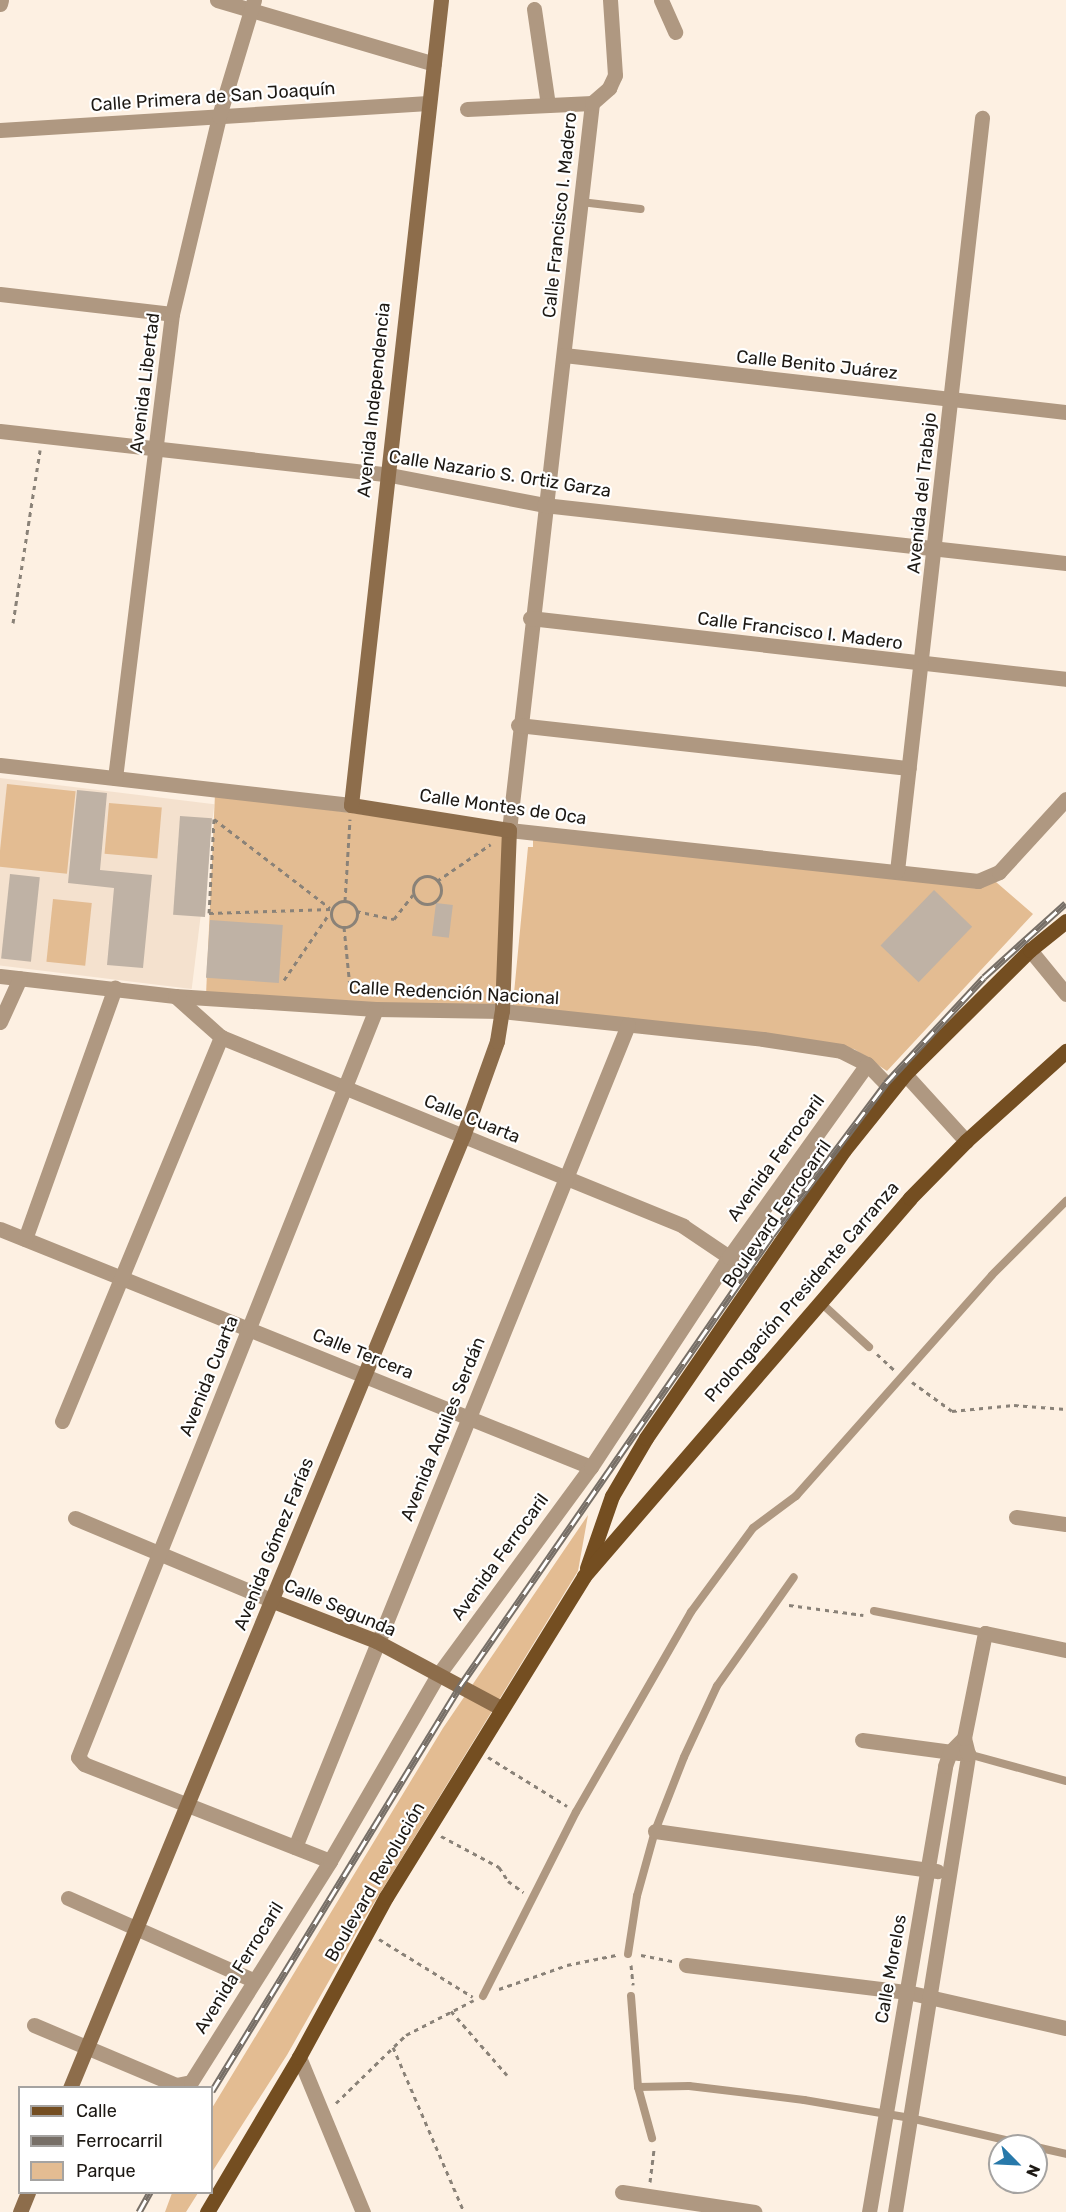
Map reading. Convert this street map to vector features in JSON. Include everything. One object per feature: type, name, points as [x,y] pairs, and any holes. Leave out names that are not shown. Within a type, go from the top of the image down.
[{"type":"main road","name":"Avenida Independencia","points":[[351,805],[385,474],[441,0]]},
{"type":"main road","name":"Calle Montes de Oca","points":[[351,805],[509,830]]},
{"type":"main road","name":"Calle Francisco I. Madero","points":[[502,1011],[509,830]]},
{"type":"main road","name":"Boulevard Ferrocarril","points":[[584,1576],[612,1496],[646,1438],[844,1150],[905,1074],[1030,950],[1066,921]]},
{"type":"main road","name":"Avenida Gómez Farías","points":[[71,2086],[273,1601],[463,1136],[489,1071],[502,1011]]},
{"type":"main road","name":"Prolongación Presidente Carranza","points":[[584,1576],[819,1300],[966,1141],[1066,1051]]},
{"type":"main road","name":"Boulevard Revolución","points":[[207,2212],[299,2057],[367,1932],[427,1829],[584,1576]]},
{"type":"main road","name":"Calle Segunda","points":[[273,1601],[376,1641],[501,1708]]},
{"type":"main road","points":[[20,2212],[28,2194]]},
{"type":"street","points":[[217,0],[252,5],[434,64]]},
{"type":"street","points":[[467,109],[592,103],[609,88],[615,75],[610,0]]},
{"type":"street","points":[[662,0],[675,32]]},
{"type":"street","name":"Avenida Libertad","points":[[115,778],[172,314],[219,117],[252,5]]},
{"type":"street","points":[[534,9],[548,105]]},
{"type":"street","name":"Calle Primera de San Joaquín","points":[[0,130],[428,103]]},
{"type":"street","name":"Calle Francisco I. Madero","points":[[509,830],[518,725],[564,356],[592,103]]},
{"type":"street","name":"Avenida del Trabajo","points":[[897,871],[982,118]]},
{"type":"street","points":[[0,294],[172,314]]},
{"type":"street","name":"Calle Benito Juárez","points":[[564,356],[1066,412]]},
{"type":"street","name":"Calle Nazario S. Ortiz Garza","points":[[0,431],[385,474],[544,504],[1066,563]]},
{"type":"street","name":"Calle Francisco I. Madero","points":[[531,618],[1066,679]]},
{"type":"street","points":[[518,725],[909,768]]},
{"type":"street","name":"Calle Montes de Oca","points":[[0,765],[351,805]]},
{"type":"street","name":"Calle Montes de Oca","points":[[509,830],[978,881],[999,873],[1066,799]]},
{"type":"street","points":[[1030,950],[1066,994]]},
{"type":"street","name":"Calle Redención Nacional","points":[[0,976],[175,996],[376,1009],[502,1011],[803,1045],[841,1051],[867,1064],[892,1090]]},
{"type":"street","points":[[0,1022],[21,978]]},
{"type":"street","points":[[25,1239],[115,988]]},
{"type":"street","name":"Calle Cuarta","points":[[175,996],[221,1037],[684,1226],[757,1276]]},
{"type":"street","name":"Avenida Cuarta","points":[[188,1805],[84,1764],[78,1757],[376,1009]]},
{"type":"street","name":"Avenida Aquiles Serdán","points":[[295,1847],[376,1641],[628,1025]]},
{"type":"street","points":[[62,1421],[221,1037]]},
{"type":"street","name":"Avenida Ferrocaril","points":[[87,2047],[176,2085],[191,2082],[253,1980],[330,1861],[438,1675],[591,1467],[729,1257],[867,1064]]},
{"type":"street","points":[[905,1074],[966,1141]]},
{"type":"street","name":"Calle Tercera","points":[[0,1229],[591,1467]]},
{"type":"street","points":[[1016,1517],[1066,1524]]},
{"type":"street","name":"Calle Segunda","points":[[75,1518],[273,1601]]},
{"type":"street","points":[[895,2212],[968,1754],[964,1738],[985,1634],[1066,1650]]},
{"type":"street","points":[[950,1752],[964,1738]]},
{"type":"street","points":[[862,1740],[968,1754]]},
{"type":"street","name":"Calle Morelos","points":[[869,2212],[950,1752]]},
{"type":"street","points":[[188,1805],[330,1861]]},
{"type":"street","points":[[655,1831],[949,1873]]},
{"type":"street","points":[[68,1898],[253,1980]]},
{"type":"street","points":[[686,1965],[907,1992],[1066,2028]]},
{"type":"street","points":[[34,2025],[87,2047]]},
{"type":"street","points":[[299,2057],[321,2117],[363,2212]]},
{"type":"street","points":[[622,2192],[754,2212]]},
{"type":"lane","points":[[581,202],[641,209]]},
{"type":"lane","points":[[479,1998],[576,1812],[691,1612],[746,1538],[796,1496],[901,1376],[1066,1201]]},
{"type":"lane","points":[[819,1300],[868,1347]]},
{"type":"lane","points":[[628,1954],[637,1896],[655,1831],[717,1686],[794,1576]]},
{"type":"lane","points":[[874,1611],[985,1634]]},
{"type":"lane","points":[[968,1754],[1066,1781]]},
{"type":"lane","points":[[631,1996],[638,2087],[652,2138]]},
{"type":"lane","points":[[638,2087],[689,2086],[804,2100],[910,2118],[988,2136]]},
{"type":"lane","points":[[1048,2150],[1066,2154]]},
{"type":"path","points":[[12,623],[42,436]]},
{"type":"path","points":[[345,901],[351,805]]},
{"type":"path","points":[[331,911],[209,913],[214,819],[331,911],[333,921],[344,927]]},
{"type":"path","points":[[437,880],[509,830]]},
{"type":"path","points":[[429,876],[437,880],[440,893],[436,900],[423,904],[414,895],[413,885],[420,878],[429,876]]},
{"type":"path","points":[[345,901],[356,911],[394,919],[414,895]]},
{"type":"path","points":[[284,980],[331,911],[345,901]]},
{"type":"path","points":[[344,927],[355,920],[356,911]]},
{"type":"path","points":[[344,927],[350,987]]},
{"type":"path","points":[[868,1347],[901,1376],[952,1411],[1014,1405],[1066,1409]]},
{"type":"path","points":[[776,1602],[820,1612],[864,1615],[874,1611]]},
{"type":"path","points":[[476,1749],[576,1812]]},
{"type":"path","points":[[427,1829],[499,1868],[508,1881],[532,1898]]},
{"type":"path","points":[[367,1932],[479,1998]]},
{"type":"path","points":[[628,1954],[634,1987],[631,1996]]},
{"type":"path","points":[[321,2117],[406,2035],[479,1998],[567,1965],[628,1954],[686,1965]]},
{"type":"path","points":[[451,2011],[507,2075]]},
{"type":"path","points":[[393,2047],[464,2212]]},
{"type":"path","points":[[648,2196],[654,2154],[652,2138]]},
{"type":"shaded area","points":[[0,778],[214,804],[192,989],[0,965]]},
{"type":"green space","points":[[7,784],[76,791],[67,874],[0,867]]},
{"type":"green space","points":[[215,794],[505,834],[499,1008],[206,995]]},
{"type":"green space","points":[[109,803],[162,808],[157,858],[105,854]]},
{"type":"green space","points":[[533,838],[936,881],[996,882],[1033,914],[887,1071],[854,1049],[715,1030],[512,1014],[528,847],[533,847]]},
{"type":"green space","points":[[53,899],[92,903],[85,966],[46,962]]},
{"type":"green space","points":[[588,1515],[578,1571],[363,1921],[287,2055],[213,2170],[213,2106],[443,1728]]},
{"type":"green space","points":[[171,2194],[197,2194],[186,2212],[165,2212]]},
{"type":"building","points":[[77,790],[107,793],[100,870],[152,875],[143,968],[107,965],[114,888],[68,883]]},
{"type":"building","points":[[180,816],[212,818],[205,917],[173,915]]},
{"type":"building","points":[[10,874],[40,877],[31,962],[1,959]]},
{"type":"building","points":[[934,890],[972,927],[919,982],[881,945]]},
{"type":"building","points":[[436,903],[453,905],[449,938],[432,936]]},
{"type":"building","points":[[210,920],[283,925],[279,983],[206,978]]},
{"type":"railway","points":[[213,2089],[460,1686],[772,1235],[886,1083],[984,977],[1066,903]]},
{"type":"railway","points":[[139,2212],[149,2194]]}]
